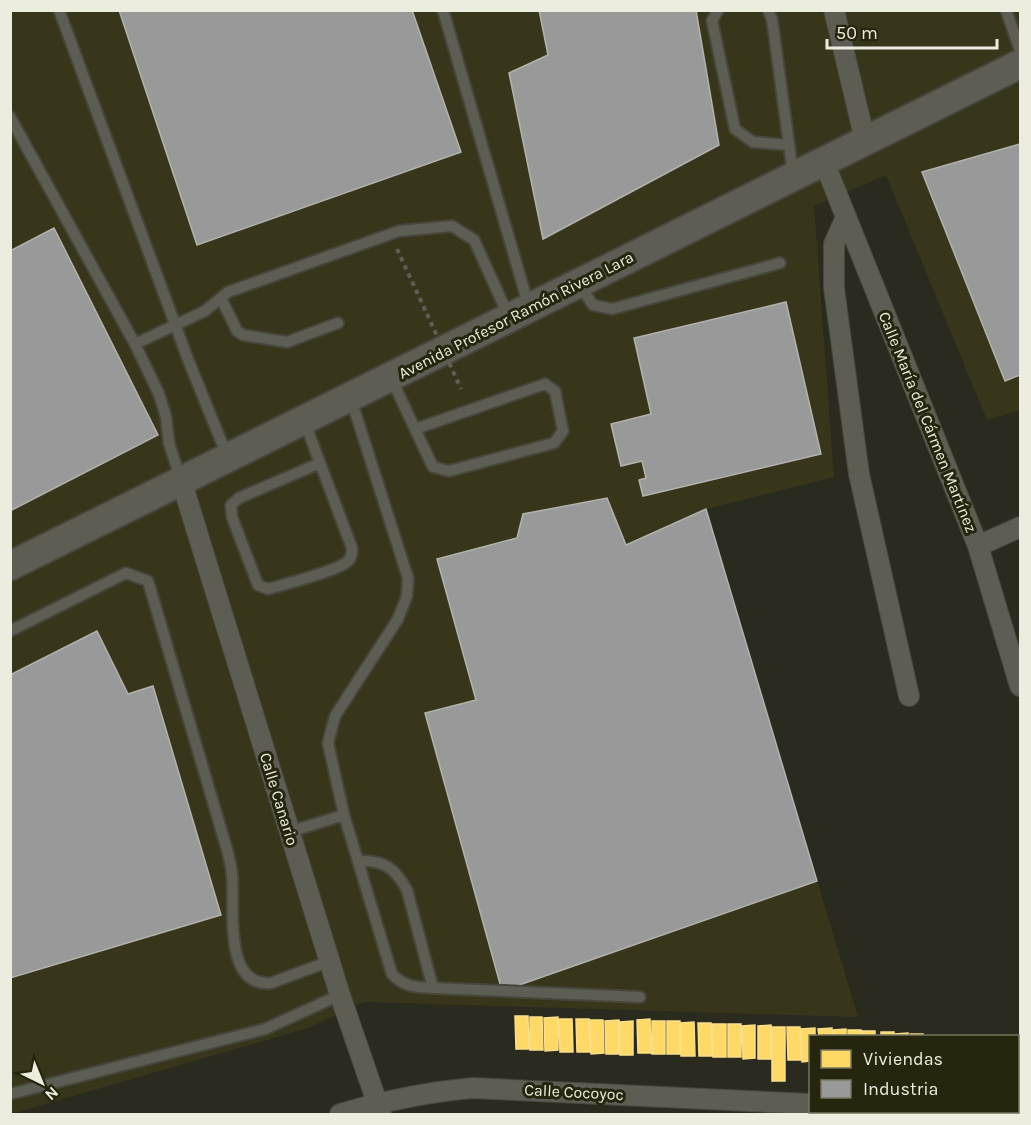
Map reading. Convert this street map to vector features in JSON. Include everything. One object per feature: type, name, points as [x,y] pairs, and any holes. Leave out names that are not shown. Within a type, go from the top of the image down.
[{"type":"main road","name":"Avenida Profesor Ramón Rivera Lara","points":[[10,566],[351,399],[1020,63]]},
{"type":"street","points":[[834,10],[865,141]]},
{"type":"street","name":"Calle María del Cármen Martínez","points":[[824,162],[978,546],[1020,686]]},
{"type":"street","points":[[846,217],[834,244],[834,288],[859,474],[909,696]]},
{"type":"street","name":"Calle Canario","points":[[182,483],[340,995],[379,1109]]},
{"type":"street","points":[[978,546],[1020,527]]},
{"type":"street","name":"Calle Cocoyoc","points":[[340,1114],[379,1109],[428,1092],[473,1088],[809,1104]]},
{"type":"street","points":[[748,1114],[772,1102]]},
{"type":"street","points":[[984,1113],[1012,1114]]},
{"type":"lane","points":[[59,10],[228,459]]},
{"type":"lane","points":[[443,10],[519,313]]},
{"type":"lane","points":[[718,10],[711,21],[735,129],[753,142],[788,145]]},
{"type":"lane","points":[[768,10],[772,19],[793,177]]},
{"type":"lane","points":[[1006,10],[1020,50]]},
{"type":"lane","points":[[10,117],[135,344],[163,405],[169,443],[182,483]]},
{"type":"lane","points":[[135,344],[222,300],[228,292],[399,231],[452,226],[474,240],[519,313]]},
{"type":"lane","points":[[579,283],[593,305],[612,309],[780,263]]},
{"type":"lane","points":[[222,300],[237,331],[243,335],[287,342],[338,323]]},
{"type":"lane","points":[[391,378],[415,429],[433,467],[449,471],[554,443],[563,431],[555,392],[545,384],[415,429]]},
{"type":"lane","points":[[351,399],[408,578],[407,596],[398,619],[335,716],[328,743],[344,815],[392,974],[407,986],[640,997]]},
{"type":"lane","points":[[304,422],[320,464],[352,548],[352,556],[348,562],[305,578],[268,589],[262,588],[258,585],[232,517],[231,505],[239,498],[320,464]]},
{"type":"lane","points":[[10,631],[126,573],[147,581],[228,853],[232,874],[235,956],[246,974],[261,984],[271,983],[330,961]]},
{"type":"lane","points":[[289,832],[344,815]]},
{"type":"lane","points":[[359,861],[378,860],[391,867],[400,878],[406,890],[433,988]]},
{"type":"lane","points":[[10,1094],[265,1029],[340,995]]},
{"type":"path","points":[[390,234],[461,389]]},
{"type":"shaded area","points":[[10,11],[1020,11],[1020,410],[987,420],[886,175],[814,206],[834,477],[706,509],[858,1017],[364,1002],[308,1028],[11,1114]]},
{"type":"building: Viviendas","points":[[515,1016],[528,1016],[529,1049],[516,1049]]},
{"type":"building: Viviendas","points":[[530,1017],[542,1017],[543,1050],[530,1050]]},
{"type":"building: Viviendas","points":[[558,1017],[558,1050],[545,1051],[544,1018]]},
{"type":"building: Viviendas","points":[[559,1019],[572,1019],[573,1052],[560,1052]]},
{"type":"building: Viviendas","points":[[576,1019],[589,1019],[590,1052],[577,1052]]},
{"type":"building: Viviendas","points":[[650,1019],[651,1053],[638,1053],[637,1020]]},
{"type":"building: Viviendas","points":[[590,1020],[603,1020],[604,1053],[591,1054]]},
{"type":"building: Viviendas","points":[[619,1020],[619,1054],[606,1054],[605,1021]]},
{"type":"building: Viviendas","points":[[633,1021],[633,1055],[620,1055],[620,1022]]},
{"type":"building: Viviendas","points":[[652,1021],[665,1021],[665,1054],[652,1054]]},
{"type":"building: Viviendas","points":[[667,1021],[680,1021],[680,1054],[667,1054]]},
{"type":"building: Viviendas","points":[[694,1022],[695,1056],[681,1056],[681,1023]]},
{"type":"building: Viviendas","points":[[698,1023],[711,1023],[712,1056],[699,1056]]},
{"type":"building: Viviendas","points":[[712,1024],[726,1024],[726,1057],[713,1057]]},
{"type":"building: Viviendas","points":[[728,1024],[741,1024],[741,1057],[728,1057]]},
{"type":"building: Viviendas","points":[[755,1025],[755,1058],[743,1059],[742,1026]]},
{"type":"building: Viviendas","points":[[771,1025],[771,1059],[758,1059],[758,1026]]},
{"type":"building: Viviendas","points":[[772,1027],[785,1027],[785,1081],[772,1081]]},
{"type":"building: Viviendas","points":[[787,1027],[800,1027],[801,1060],[788,1060]]},
{"type":"building: Viviendas","points":[[815,1028],[815,1035],[809,1035],[809,1061],[802,1062],[801,1029]]},
{"type":"building: Viviendas","points":[[832,1028],[832,1035],[819,1035],[818,1029]]},
{"type":"building: Viviendas","points":[[846,1029],[846,1035],[833,1035],[833,1030]]},
{"type":"building: Viviendas","points":[[848,1030],[861,1030],[861,1035],[848,1035]]},
{"type":"building: Viviendas","points":[[862,1031],[875,1031],[875,1035],[862,1035]]},
{"type":"building: Viviendas","points":[[881,1032],[894,1032],[894,1035],[881,1035]]},
{"type":"building: Viviendas","points":[[1019,1039],[1020,1039],[1019,1072]]},
{"type":"building: Industria","points":[[119,10],[412,10],[461,152],[197,245]]},
{"type":"building: Industria","points":[[539,10],[696,10],[719,145],[543,239],[509,73],[548,55]]},
{"type":"building: Industria","points":[[1020,144],[1020,375],[1005,381],[922,172]]},
{"type":"building: Industria","points":[[54,228],[158,435],[10,511],[10,251]]},
{"type":"building: Industria","points":[[786,302],[821,454],[643,496],[639,480],[646,478],[642,461],[621,466],[611,424],[651,414],[634,338]]},
{"type":"building: Industria","points":[[607,498],[626,545],[706,509],[817,881],[502,991],[425,713],[476,700],[437,559],[517,538],[523,514]]},
{"type":"building: Industria","points":[[97,631],[128,694],[153,686],[221,915],[10,978],[10,675]]}]
